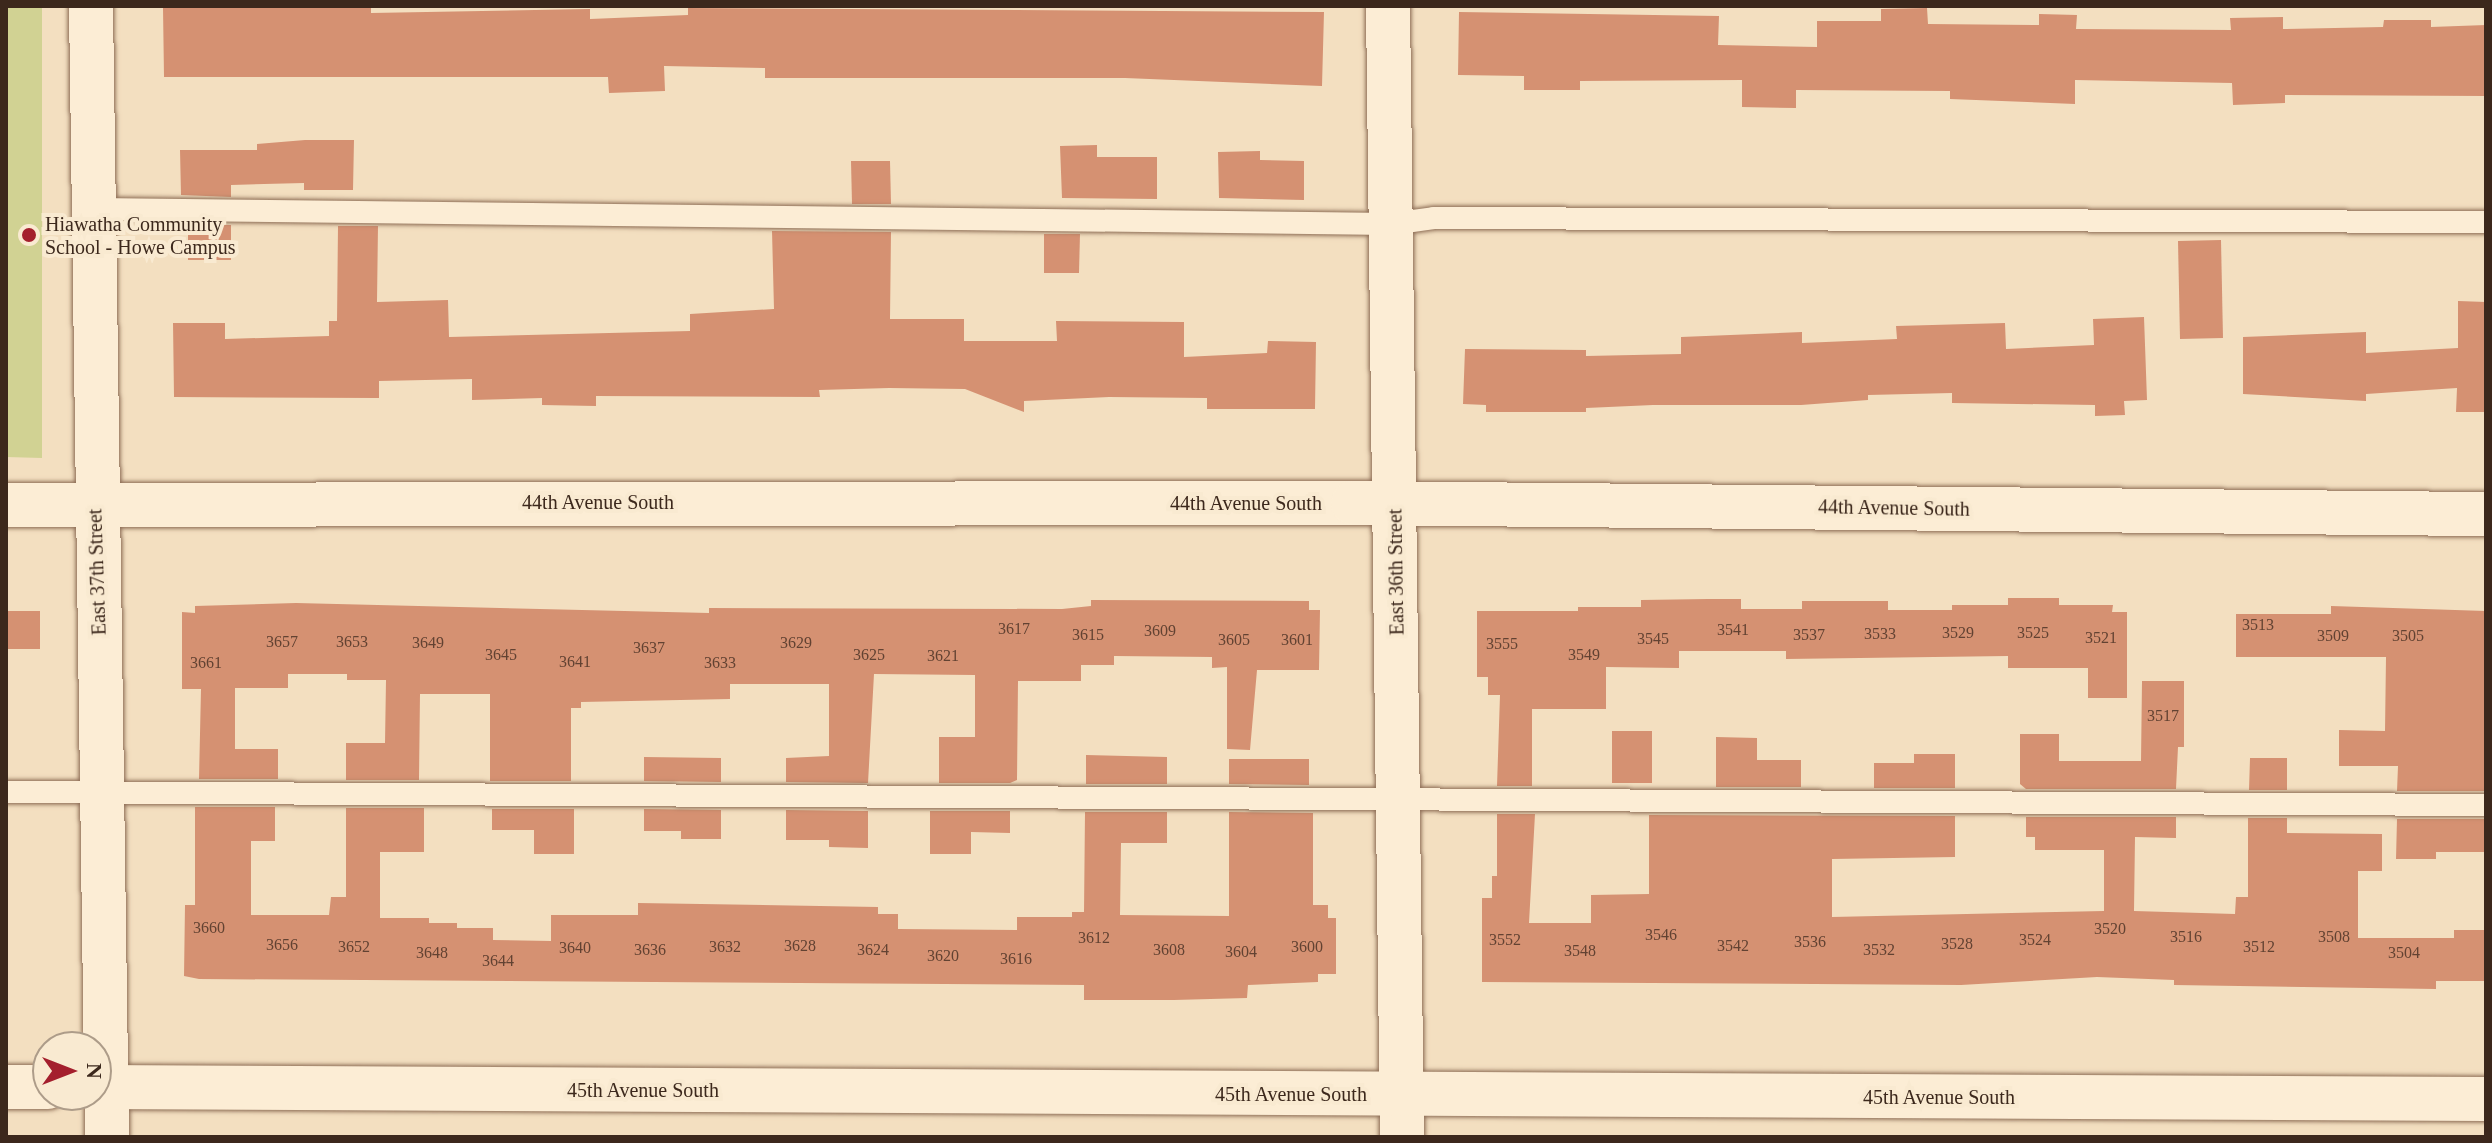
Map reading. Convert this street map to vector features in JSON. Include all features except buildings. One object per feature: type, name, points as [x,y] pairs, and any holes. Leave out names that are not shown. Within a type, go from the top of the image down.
[{"type":"street","name":"East 37th Street","points":[[91,6],[96,209],[96,503],[104,792],[102,1031]]},
{"type":"street","name":"East 36th Street","points":[[1388,6],[1402,1116]]},
{"type":"street","name":"44th Avenue South","points":[[6,505],[1395,503],[2486,514]]},
{"type":"street","points":[[6,1087],[32,1087]]},
{"type":"street","name":"45th Avenue South","points":[[112,1088],[1402,1116],[2486,1099]]},
{"type":"street","name":"East 37th Street","points":[[104,1111],[107,1137]]},
{"type":"lane","points":[[96,209],[1391,224],[1434,218],[2486,222]]},
{"type":"lane","points":[[6,792],[1398,796],[1439,803],[2486,805]]},
{"type":"green space","name":"Hiawatha Community School - Howe Campus","points":[[6,6],[42,6],[42,458],[6,457]]},
{"type":"place","name":"Hiawatha Community School - Howe Campus","points":[[29,235]]}]
